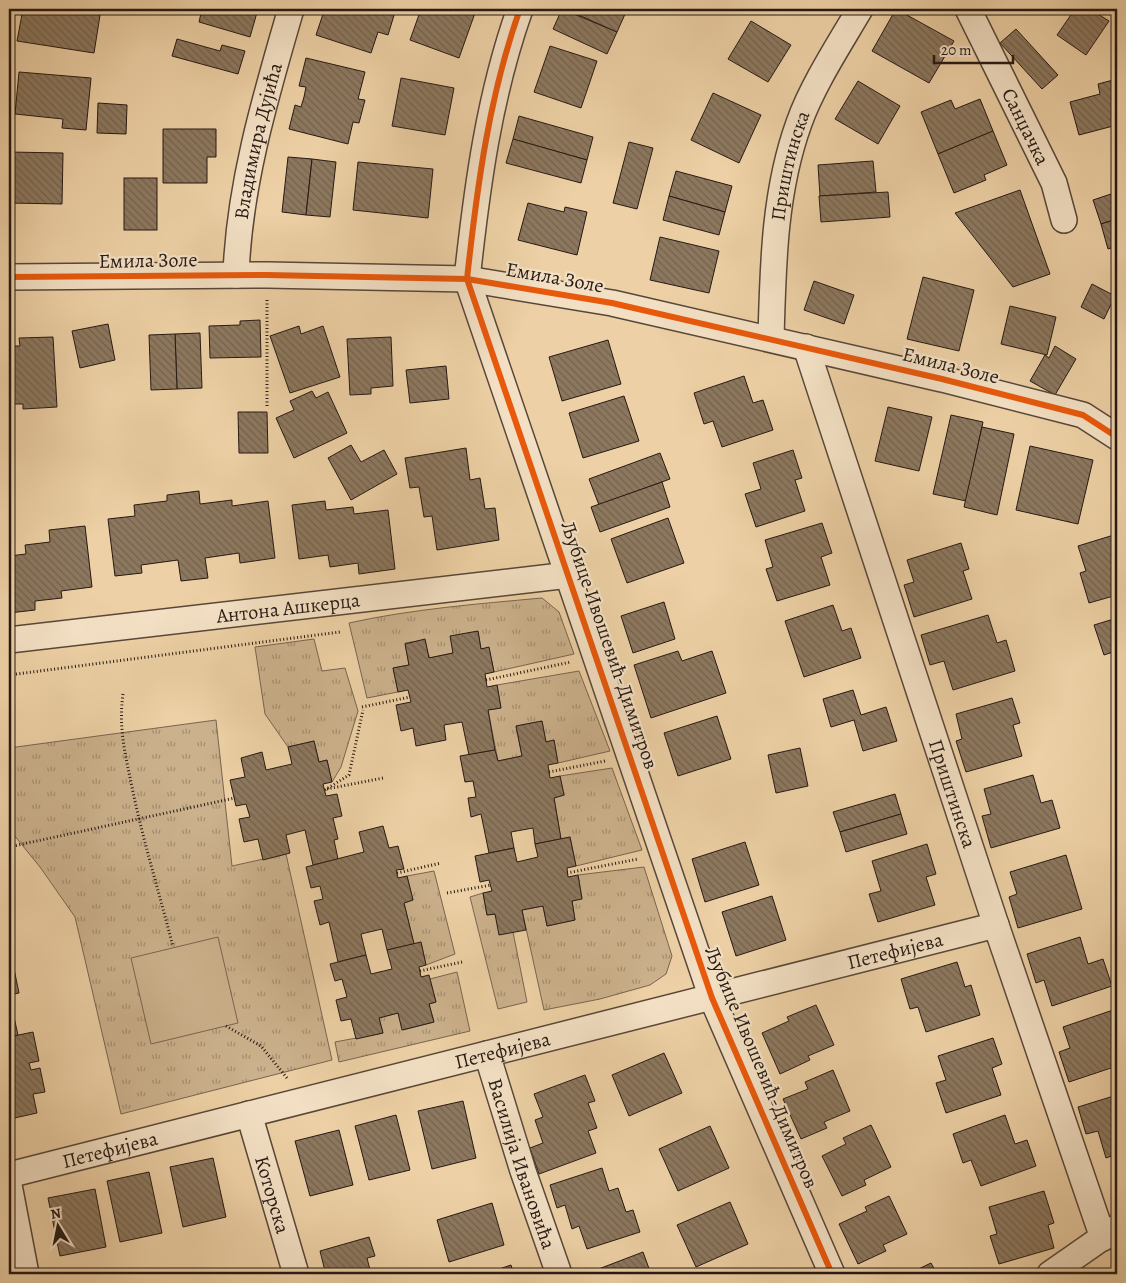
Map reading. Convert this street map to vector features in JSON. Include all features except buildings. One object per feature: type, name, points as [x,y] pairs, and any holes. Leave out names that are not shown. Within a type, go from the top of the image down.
[{"type":"street","name":"Владимира Дујића","points":[[236,275],[237,242],[252,159],[291,9]]},
{"type":"street","name":"Љубице Ивошевић-Димитров","points":[[520,9],[497,82],[478,184],[468,279],[712,998],[832,1274]]},
{"type":"street","name":"Приштинска","points":[[771,338],[775,245],[786,169],[799,122],[860,9]]},
{"type":"street","name":"Санџачка","points":[[968,9],[1054,184],[1064,220]]},
{"type":"street","name":"Емила Золе","points":[[9,277],[267,275],[468,279],[612,303],[771,338],[1083,415],[1117,437]]},
{"type":"street","name":"Приштинска","points":[[806,347],[996,925],[1110,1233]]},
{"type":"street","name":"Антона Ашкерца","points":[[9,640],[569,575]]},
{"type":"street","name":"Петефијева","points":[[9,1175],[996,925]]},
{"type":"street","name":"Василија Ивановића","points":[[487,1054],[523,1171],[559,1274]]},
{"type":"street","name":"Которска","points":[[249,1114],[296,1274]]},
{"type":"street","points":[[9,1185],[26,1274]]},
{"type":"street","points":[[1050,1274],[1110,1233]]},
{"type":"path","points":[[267,275],[267,407]]},
{"type":"path","points":[[9,674],[340,632]]},
{"type":"path","points":[[486,680],[596,656]]},
{"type":"path","points":[[123,694],[120,719],[139,820],[173,947]]},
{"type":"path","points":[[383,778],[325,790],[348,775],[363,708],[410,697]]},
{"type":"path","points":[[549,772],[630,756]]},
{"type":"path","points":[[9,847],[235,798]]},
{"type":"path","points":[[568,873],[663,854]]},
{"type":"path","points":[[397,873],[441,863]]},
{"type":"path","points":[[447,893],[491,885]]},
{"type":"path","points":[[420,971],[462,962]]},
{"type":"path","points":[[226,1026],[260,1046],[284,1072],[300,1101]]},
{"type":"green space","points":[[542,598],[559,612],[574,654],[494,672],[489,648],[481,649],[478,631],[453,653],[429,658],[425,640],[405,643],[409,665],[393,668],[398,692],[367,698],[349,623],[421,611]]},
{"type":"green space","points":[[314,639],[322,671],[345,668],[358,711],[341,767],[332,782],[327,760],[319,762],[314,741],[288,747],[265,714],[255,647]]},
{"type":"green space","points":[[579,671],[610,751],[558,763],[554,740],[546,742],[542,721],[516,726],[522,756],[498,761],[488,710],[501,708],[497,685]]},
{"type":"green space","points":[[216,720],[232,866],[286,854],[332,1060],[121,1114],[75,917],[40,867],[9,829],[9,748]]},
{"type":"green space","points":[[612,768],[642,850],[576,866],[570,837],[561,839],[554,798],[564,795],[560,776]]},
{"type":"green space","points":[[644,867],[672,956],[666,974],[650,985],[600,999],[544,1010],[522,910],[543,906],[547,926],[575,920],[572,901],[582,898],[578,875]]},
{"type":"green space","points":[[434,871],[455,954],[426,965],[421,942],[414,944],[404,903],[413,900],[407,876]]},
{"type":"green space","points":[[483,893],[487,915],[495,914],[513,932],[527,1002],[498,1009],[470,897]]},
{"type":"green space","points":[[218,937],[238,1023],[151,1044],[131,958]]},
{"type":"green space","points":[[457,972],[470,1031],[339,1062],[335,1042],[383,1033],[379,1018],[398,1013],[403,1030],[434,1022],[429,1004],[436,1002],[430,979]]},
{"type":"cycle path","points":[[520,9],[509,42],[492,108],[475,210],[467,279],[712,998],[832,1274]]},
{"type":"cycle path","points":[[9,277],[267,275],[467,279],[612,303],[942,379],[1083,415],[1117,437]]}]
